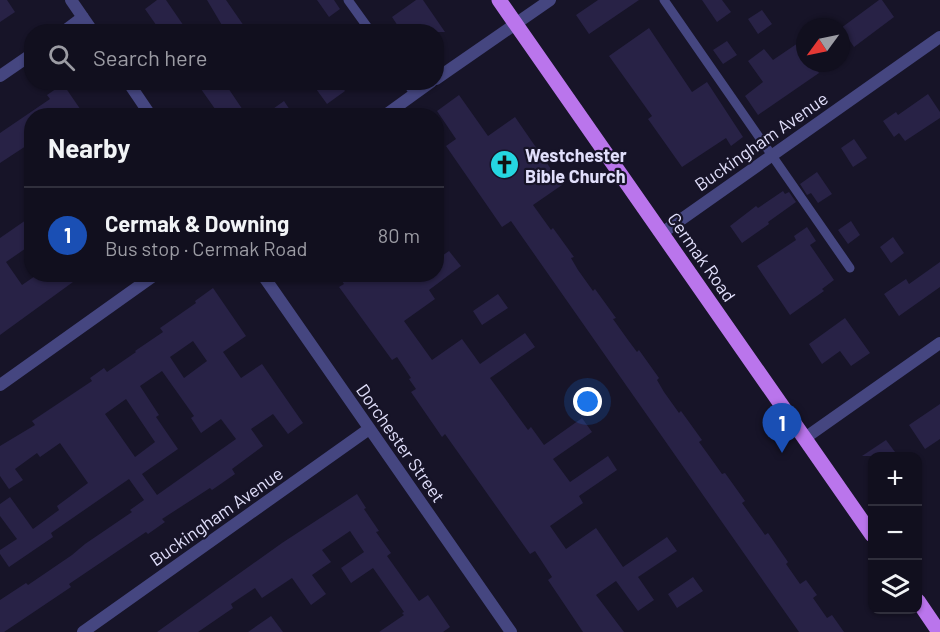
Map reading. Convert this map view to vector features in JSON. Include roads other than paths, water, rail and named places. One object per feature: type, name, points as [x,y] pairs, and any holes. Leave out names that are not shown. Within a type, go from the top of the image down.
[{"type":"main road","name":"Cermak Road","points":[[499,0],[868,528]]},
{"type":"main road","points":[[922,607],[939,632]]},
{"type":"street","points":[[70,0],[88,24]]},
{"type":"street","points":[[444,74],[550,0]]},
{"type":"street","points":[[74,24],[83,17]]},
{"type":"street","name":"Buckingham Avenue","points":[[662,233],[940,37]]},
{"type":"street","points":[[0,76],[24,60]]},
{"type":"street","points":[[133,90],[146,108]]},
{"type":"street","points":[[395,108],[420,90]]},
{"type":"street","points":[[0,385],[145,282]]},
{"type":"street","name":"Dorchester Street","points":[[268,282],[511,632]]},
{"type":"street","points":[[805,438],[940,343]]},
{"type":"street","name":"Buckingham Avenue","points":[[83,632],[369,429]]},
{"type":"lane","points":[[348,0],[365,24]]},
{"type":"lane","points":[[664,0],[850,268]]},
{"type":"lane","points":[[412,90],[415,94]]},
{"type":"place","name":"Westchester Bible Church","points":[[504,165]]},
{"type":"place","name":"Cermak & Downing","points":[[782,453]]}]
